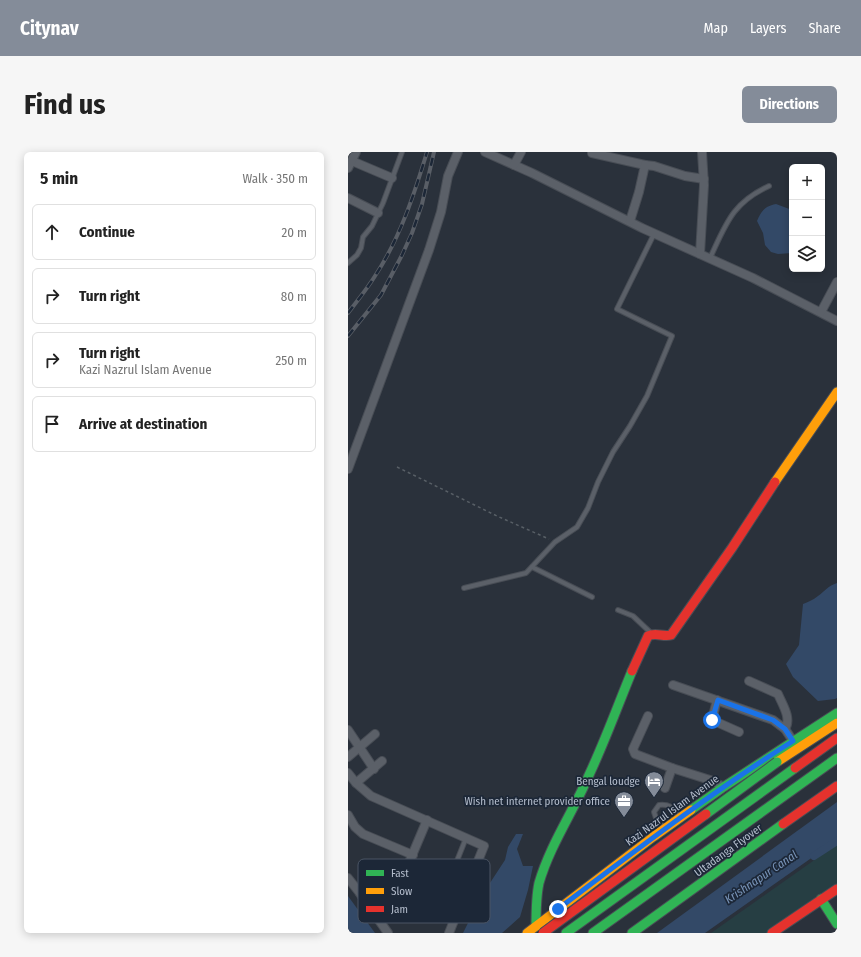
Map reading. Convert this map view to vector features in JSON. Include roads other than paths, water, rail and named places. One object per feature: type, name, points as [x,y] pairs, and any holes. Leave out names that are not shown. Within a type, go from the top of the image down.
[{"type":"main road","points":[[536,926],[536,894],[554,843],[583,789],[618,710],[632,670],[648,636],[652,634],[666,636],[671,635],[732,548],[779,475],[837,392]]},
{"type":"main road","name":"Kazi Nazrul Islam Avenue","points":[[527,933],[724,787],[837,713]]},
{"type":"main road","points":[[543,933],[777,762],[837,722]]},
{"type":"main road","points":[[566,933],[576,930],[837,738]]},
{"type":"main road","points":[[593,933],[837,758]]},
{"type":"main road","name":"Ultadanga Flyover","points":[[632,933],[837,786]]},
{"type":"main road","points":[[772,933],[821,900],[836,893]]},
{"type":"main road","points":[[821,900],[837,924]]},
{"type":"main road","points":[[558,909],[576,930]]},
{"type":"street","points":[[356,152],[350,164],[392,178]]},
{"type":"street","points":[[348,469],[351,451],[429,250],[440,212],[448,176],[458,152]]},
{"type":"street","points":[[485,152],[654,233],[753,278],[837,321]]},
{"type":"street","points":[[514,165],[521,152]]},
{"type":"street","points":[[700,254],[704,179],[702,152]]},
{"type":"street","points":[[592,153],[654,166],[685,176],[704,179]]},
{"type":"street","points":[[630,221],[645,165]]},
{"type":"street","points":[[348,198],[378,213]]},
{"type":"street","points":[[821,312],[837,282]]},
{"type":"street","points":[[749,682],[778,694],[787,717],[788,725],[785,729]]},
{"type":"street","points":[[673,685],[773,720],[785,729],[793,741]]},
{"type":"street","points":[[718,700],[712,720],[739,732]]},
{"type":"street","points":[[648,716],[634,752],[635,754],[710,780],[724,787]]},
{"type":"street","points":[[348,730],[374,769]]},
{"type":"street","points":[[348,757],[376,734]]},
{"type":"street","points":[[356,783],[382,762]]},
{"type":"street","points":[[665,788],[672,768]]},
{"type":"street","points":[[348,773],[356,783],[371,796],[481,844],[484,848],[480,859]]},
{"type":"street","points":[[348,815],[355,827],[363,834],[413,855]]},
{"type":"street","points":[[411,859],[427,820]]},
{"type":"street","points":[[348,878],[358,891]]},
{"type":"street","points":[[381,923],[388,933]]},
{"type":"street","points":[[449,933],[453,923]]},
{"type":"lane","points":[[348,263],[357,255],[361,248],[363,237],[372,226],[402,152]]},
{"type":"lane","points":[[710,258],[721,233],[736,209],[745,199],[769,186]]},
{"type":"lane","points":[[464,588],[526,574],[555,542],[577,527],[588,508],[598,482],[613,452],[647,396],[672,336],[617,309],[654,233]]},
{"type":"lane","points":[[532,567],[592,597]]},
{"type":"lane","points":[[618,610],[634,616],[652,634]]},
{"type":"lane","points":[[666,829],[656,818],[654,812],[659,805],[667,804],[671,806],[680,819]]},
{"type":"lane","points":[[458,859],[467,837]]},
{"type":"water","points":[[776,204],[789,209],[789,253],[778,254],[771,252],[765,245],[763,233],[757,221],[760,214],[769,206]]},
{"type":"water","points":[[837,583],[837,698],[818,701],[793,677],[786,664],[799,645],[803,604],[814,599],[829,587]]},
{"type":"water","points":[[837,802],[837,840],[705,933],[657,933]]},
{"type":"water","points":[[516,834],[523,834],[517,849],[523,866],[533,866],[520,917],[502,933],[463,933],[468,923],[490,923],[490,883],[505,860],[508,847]]},
{"type":"water","points":[[348,896],[358,910],[358,923],[368,923],[375,933],[348,933]]},
{"type":"waterway","name":"Krishnapur Canal","points":[[814,856],[837,841]]},
{"type":"railway","points":[[348,313],[372,281],[392,247],[406,216],[427,152]]},
{"type":"railway","points":[[348,336],[381,295],[402,255],[412,233],[422,204],[434,152]]},
{"type":"place","name":"Bengal loudge","points":[[654,798]]},
{"type":"place","name":"Wish net internet provider office","points":[[624,818]]}]
